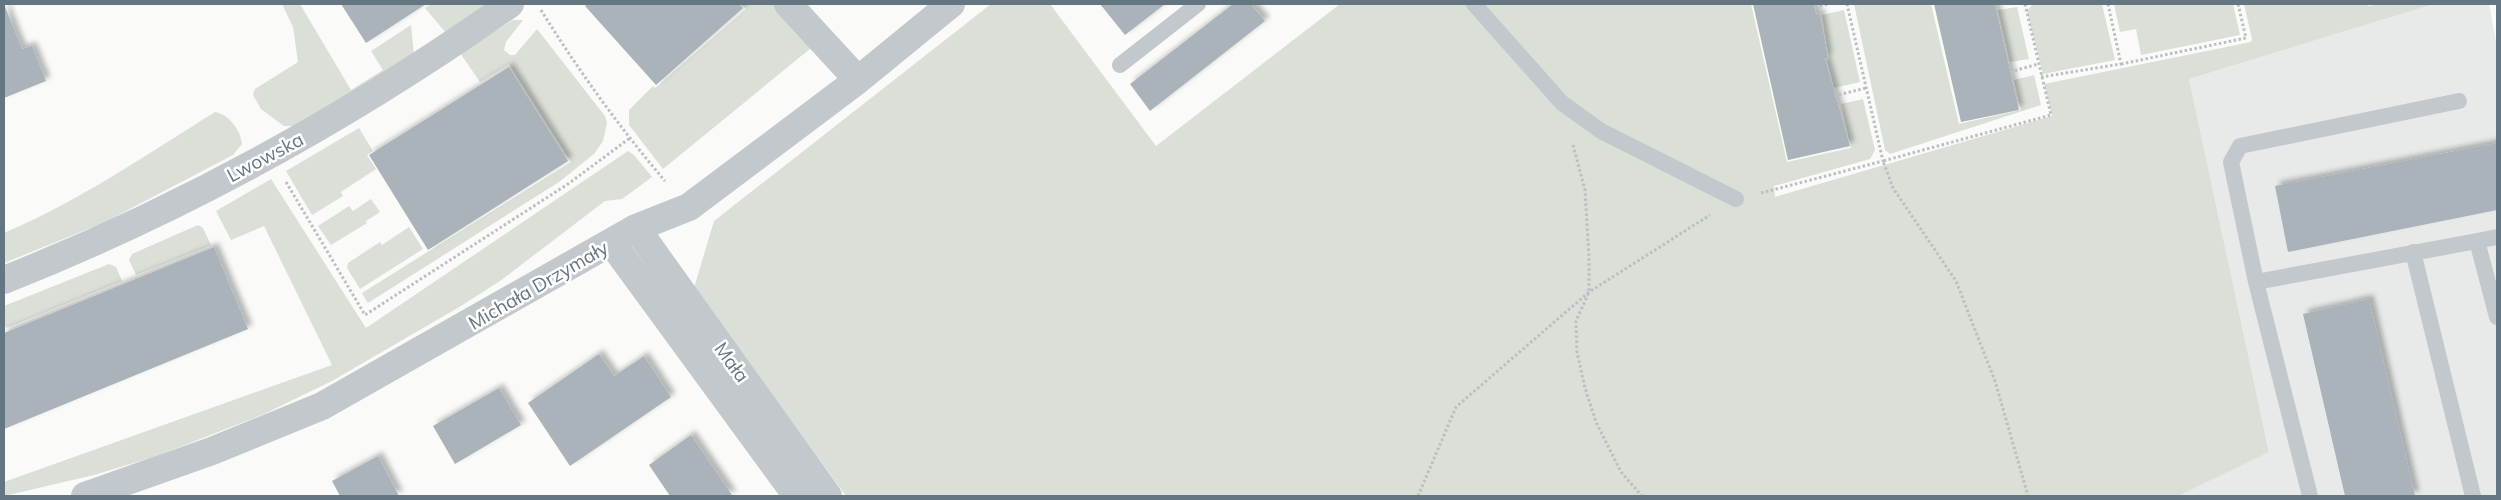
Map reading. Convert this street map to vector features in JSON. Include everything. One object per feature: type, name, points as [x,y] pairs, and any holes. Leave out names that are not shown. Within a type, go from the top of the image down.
[{"type":"street","name":"Lwowska","points":[[4,280],[60,258],[270,156],[395,81],[510,4]]},
{"type":"street","points":[[788,4],[858,80]]},
{"type":"street","name":"Michała Drzymały","points":[[84,496],[212,451],[322,406],[636,228],[689,207],[858,80],[951,4]]},
{"type":"street","name":"Mała","points":[[636,228],[828,496]]},
{"type":"street","name":"Mała","points":[[611,242],[797,496]]},
{"type":"lane","points":[[1120,65],[1198,4]]},
{"type":"lane","points":[[1474,4],[1562,103],[1601,131],[1736,199]]},
{"type":"lane","points":[[2310,496],[2256,282],[2230,162],[2240,146],[2459,101]]},
{"type":"lane","points":[[2256,282],[2497,236]]},
{"type":"lane","points":[[2477,241],[2497,316]]},
{"type":"lane","points":[[2413,252],[2473,496]]},
{"type":"path","points":[[537,4],[561,43],[630,138],[670,188],[689,207]]},
{"type":"path","points":[[1815,7],[1829,4]]},
{"type":"path","points":[[1847,4],[1883,161],[1893,188],[1956,281],[1995,381],[2028,496]]},
{"type":"path","points":[[1418,496],[1456,407],[1589,292],[1736,199],[2051,115],[2024,4]]},
{"type":"path","points":[[2108,4],[2121,64]]},
{"type":"path","points":[[2041,77],[2121,64],[2246,38],[2238,4]]},
{"type":"path","points":[[2010,72],[2038,64]]},
{"type":"path","points":[[1834,96],[1866,88]]},
{"type":"path","points":[[1562,103],[1585,190],[1589,292],[1576,320],[1577,352],[1585,388],[1596,422],[1621,472],[1642,496]]},
{"type":"path","points":[[270,156],[365,315],[568,184],[630,138]]},
{"type":"shaded area","points":[[282,4],[300,4],[351,90],[383,70],[371,51],[411,25],[414,55],[295,126],[284,126],[261,109],[253,95],[255,89],[298,62],[293,27]]},
{"type":"shaded area","points":[[432,4],[490,4],[446,33],[425,8]]},
{"type":"shaded area","points":[[742,4],[774,4],[811,48],[663,169],[629,125],[629,110],[653,86],[655,88],[746,9]]},
{"type":"shaded area","points":[[991,4],[1050,4],[1156,146],[1340,4],[1751,4],[1787,162],[1851,148],[1841,104],[1863,99],[1875,150],[1870,159],[1774,186],[1775,197],[2052,116],[2044,84],[2251,42],[2252,39],[2244,4],[2368,4],[2368,6],[2381,4],[2434,4],[2189,79],[2269,452],[2178,496],[846,496],[694,288],[714,221]]},
{"type":"shaded area","points":[[1854,4],[1931,4],[1959,124],[2021,110],[2014,80],[2034,75],[2041,105],[1890,154],[1885,150]]},
{"type":"shaded area","points":[[2033,4],[2102,4],[2115,60],[2043,74],[2027,11]]},
{"type":"shaded area","points":[[2114,4],[2233,4],[2240,35],[2141,55],[2136,29],[2120,32]]},
{"type":"shaded area","points":[[2434,4],[2489,4],[2497,47],[2497,496],[2178,496],[2269,451],[2189,79]]},
{"type":"shaded area","points":[[2017,7],[2029,59],[2010,62],[1998,10]]},
{"type":"shaded area","points":[[1844,10],[1860,82],[1834,88],[1827,60],[1829,59],[1822,15]]},
{"type":"shaded area","points":[[513,20],[523,20],[506,42],[504,50],[510,55],[515,55],[537,29],[605,116],[607,123],[603,141],[594,154],[559,182],[368,303],[362,293],[571,162],[509,64],[480,82],[460,53]]},
{"type":"shaded area","points":[[215,112],[225,116],[237,129],[242,144],[233,155],[103,223],[4,263],[4,233],[86,192]]},
{"type":"shaded area","points":[[359,128],[373,151],[367,155],[376,169],[341,192],[343,196],[312,215],[286,171]]},
{"type":"shaded area","points":[[628,151],[634,155],[652,177],[622,199],[605,201],[500,281],[461,306],[332,381],[262,415],[154,457],[94,475],[4,496],[4,482],[332,365],[264,226],[231,240],[216,211],[271,179],[366,328]]},
{"type":"shaded area","points":[[371,199],[380,212],[366,221],[367,223],[331,245],[318,226],[349,206],[353,211]]},
{"type":"shaded area","points":[[198,225],[203,228],[211,245],[136,275],[129,260],[132,254]]},
{"type":"shaded area","points":[[409,227],[423,249],[360,289],[347,268],[348,263],[380,242],[382,245]]},
{"type":"shaded area","points":[[109,264],[116,267],[122,281],[6,328],[4,323],[4,306]]},
{"type":"building","points":[[4,4],[22,49],[32,46],[46,81],[4,98]]},
{"type":"building","points":[[341,4],[426,4],[366,43]]},
{"type":"building","points":[[588,4],[739,4],[743,8],[656,85],[585,6]]},
{"type":"building","points":[[1100,4],[1165,4],[1125,35]]},
{"type":"building","points":[[1233,4],[1251,4],[1265,21],[1150,111],[1130,84]]},
{"type":"building","points":[[1753,4],[1814,4],[1816,14],[1820,13],[1828,58],[1825,58],[1850,146],[1788,160]]},
{"type":"building","points":[[1934,4],[1995,4],[2019,110],[1961,122]]},
{"type":"building","points":[[509,67],[568,161],[428,250],[369,155]]},
{"type":"building","points":[[2497,143],[2497,210],[2288,252],[2275,186]]},
{"type":"building","points":[[214,247],[248,329],[4,429],[4,333]]},
{"type":"building","points":[[2369,299],[2415,496],[2345,496],[2303,314]]},
{"type":"building","points":[[599,354],[614,376],[644,356],[671,397],[570,466],[528,403]]},
{"type":"building","points":[[499,388],[521,425],[455,464],[433,426]]},
{"type":"building","points":[[691,435],[732,495],[670,496],[649,465]]},
{"type":"building","points":[[378,456],[399,496],[340,496],[332,481]]}]
